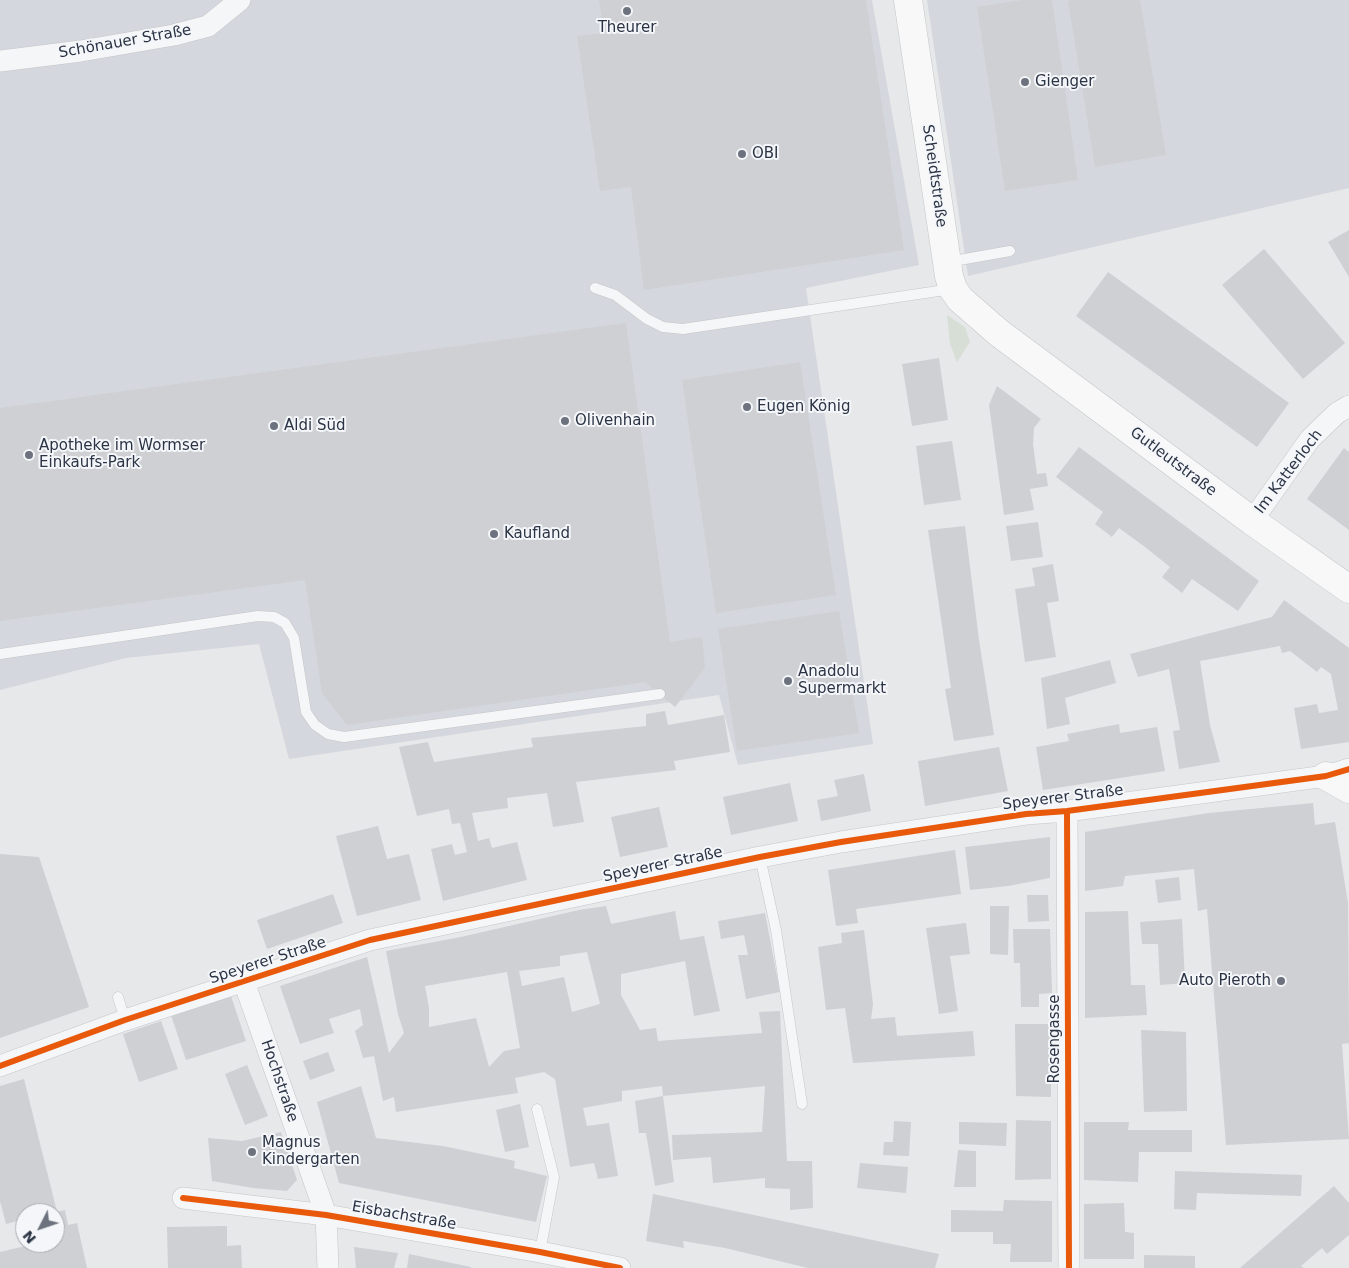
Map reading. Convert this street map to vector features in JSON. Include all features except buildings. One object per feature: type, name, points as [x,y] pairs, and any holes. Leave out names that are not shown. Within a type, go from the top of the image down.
[{"type":"main road","name":"Scheidtstraße","points":[[908,0],[946,262],[953,289],[960,299],[999,333]]},
{"type":"main road","name":"Gutleutstraße","points":[[999,333],[1252,521],[1349,589]]},
{"type":"main road","points":[[1337,772],[1349,789]]},
{"type":"street","name":"Schönauer Straße","points":[[0,61],[137,42],[182,33],[208,26],[240,0]]},
{"type":"street","name":"Im Katterloch","points":[[1252,521],[1310,439],[1337,413],[1349,406]]},
{"type":"street","name":"Speyerer Straße","points":[[0,1066],[125,1020],[370,940],[760,857],[840,842],[1026,814],[1067,811],[1337,772]]},
{"type":"street","name":"Rosengasse","points":[[1067,811],[1069,1268]]},
{"type":"street","name":"Hochstraße","points":[[244,982],[326,1215],[328,1268]]},
{"type":"street","name":"Eisbachstraße","points":[[183,1198],[326,1215],[540,1252],[620,1268]]},
{"type":"lane","points":[[946,262],[1010,251]]},
{"type":"lane","points":[[595,288],[615,294],[647,319],[663,327],[683,329],[953,289]]},
{"type":"lane","points":[[0,654],[258,616],[274,617],[285,623],[294,638],[306,712],[315,725],[328,734],[344,737],[660,694]]},
{"type":"lane","points":[[760,857],[776,930],[802,1104]]},
{"type":"lane","points":[[118,998],[125,1020]]},
{"type":"lane","points":[[537,1109],[554,1177],[540,1252]]},
{"type":"shaded area","points":[[0,0],[872,0],[919,265],[806,288],[873,744],[738,765],[719,695],[289,759],[259,644],[126,658],[0,690]]},
{"type":"shaded area","points":[[927,0],[1349,0],[1349,188],[968,276]]},
{"type":"shaded area","points":[[947,315],[965,327],[970,342],[957,362],[950,344]]},
{"type":"cycle path","points":[[0,1066],[125,1020],[370,940],[760,857],[841,842],[1026,814],[1067,811],[1326,776],[1349,769]]},
{"type":"cycle path","points":[[1067,811],[1069,1268]]},
{"type":"cycle path","points":[[183,1198],[326,1215],[540,1252],[620,1268]]},
{"type":"place","name":"Theurer","points":[[627,11]]},
{"type":"place","name":"Gienger","points":[[1025,82]]},
{"type":"place","name":"OBI","points":[[742,154]]},
{"type":"place","name":"Eugen König","points":[[747,407]]},
{"type":"place","name":"Olivenhain","points":[[565,421]]},
{"type":"place","name":"Aldi Süd","points":[[274,426]]},
{"type":"place","name":"Apotheke im Wormser Einkaufs-Park","points":[[29,455]]},
{"type":"place","name":"Kaufland","points":[[494,534]]},
{"type":"place","name":"Anadolu Supermarkt","points":[[788,681]]},
{"type":"place","name":"Auto Pieroth","points":[[1281,981]]},
{"type":"place","name":"Magnus Kindergarten","points":[[252,1152]]}]
